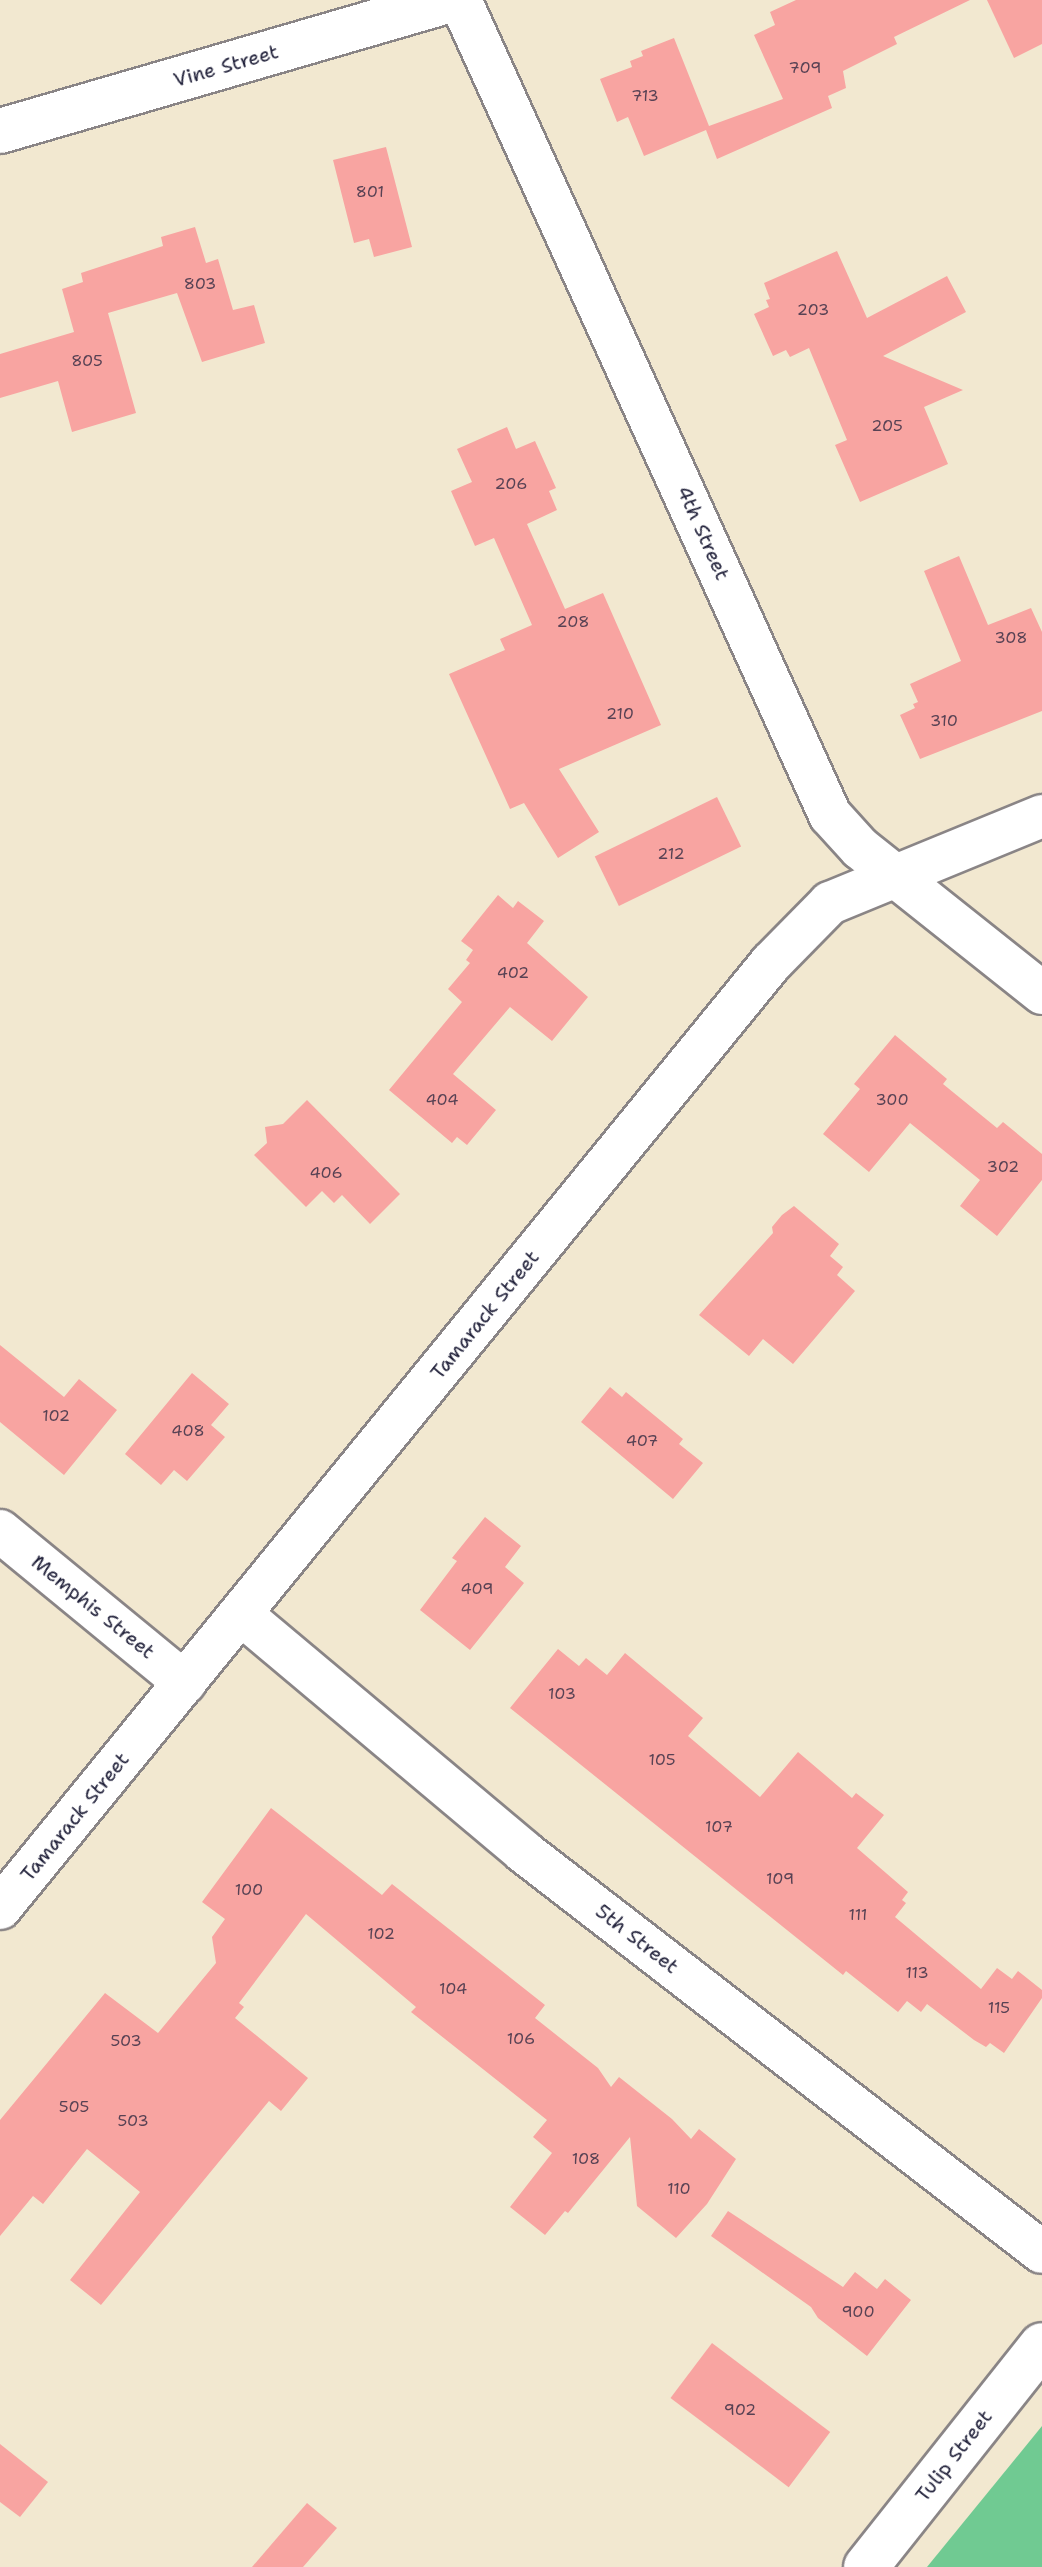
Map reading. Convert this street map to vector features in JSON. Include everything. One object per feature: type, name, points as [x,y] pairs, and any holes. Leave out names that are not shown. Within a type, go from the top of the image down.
[{"type":"street","name":"Vine Street","points":[[0,131],[452,0]]},
{"type":"street","name":"4th Street","points":[[460,0],[830,815],[860,848],[1042,993]]},
{"type":"street","name":"Tamarack Street","points":[[0,1908],[771,963],[830,903],[1042,816]]},
{"type":"street","name":"Memphis Street","points":[[0,1531],[185,1683]]},
{"type":"street","name":"5th Street","points":[[242,1615],[524,1852],[1042,2252]]},
{"type":"street","name":"Tulip Street","points":[[866,2567],[1042,2345]]},
{"type":"green space","points":[[1042,2426],[1042,2567],[927,2567]]},
{"type":"building","points":[[796,0],[970,0],[894,37],[897,44],[843,71],[846,88],[828,96],[832,108],[717,159],[706,130],[644,156],[628,117],[617,122],[600,79],[632,67],[630,61],[643,56],[641,51],[674,38],[709,126],[783,99],[754,35],[775,25],[770,12]]},
{"type":"building","points":[[987,0],[1042,0],[1042,44],[1014,58]]},
{"type":"building","points":[[386,147],[412,247],[374,257],[369,239],[354,243],[333,160]]},
{"type":"building","points":[[195,227],[206,263],[218,259],[233,310],[254,305],[265,343],[202,362],[177,293],[108,313],[136,413],[72,432],[58,381],[0,398],[0,354],[74,332],[62,289],[83,282],[81,273],[163,246],[161,237]]},
{"type":"building","points":[[837,251],[867,318],[947,276],[966,312],[883,356],[963,390],[924,407],[948,464],[860,502],[835,445],[847,440],[809,348],[790,357],[786,350],[773,356],[754,314],[769,307],[766,300],[770,299],[764,283]]},
{"type":"building","points":[[507,427],[516,449],[535,441],[556,488],[549,491],[557,510],[527,524],[565,609],[603,593],[661,725],[559,769],[599,832],[558,858],[524,803],[510,809],[449,674],[505,650],[500,639],[532,625],[494,538],[475,546],[451,491],[472,482],[457,449]]},
{"type":"building","points":[[959,556],[988,625],[1031,608],[1042,632],[1042,711],[920,759],[900,715],[915,708],[913,704],[918,702],[910,684],[961,661],[924,571]]},
{"type":"building","points":[[717,797],[741,846],[619,906],[595,857]]},
{"type":"building","points":[[498,895],[513,908],[518,901],[544,921],[527,943],[588,997],[552,1041],[510,1007],[453,1074],[496,1110],[467,1145],[457,1137],[452,1143],[389,1090],[462,1002],[448,989],[470,963],[466,960],[473,950],[461,941]]},
{"type":"building","points":[[895,1035],[947,1079],[943,1084],[997,1128],[1003,1122],[1042,1154],[1042,1180],[997,1236],[960,1206],[980,1180],[910,1123],[869,1172],[823,1134],[860,1089],[854,1084]]},
{"type":"building","points":[[307,1100],[400,1194],[370,1224],[342,1195],[334,1203],[322,1191],[306,1207],[254,1155],[267,1143],[265,1127],[283,1124]]},
{"type":"building","points":[[794,1206],[839,1244],[830,1256],[843,1267],[837,1275],[855,1291],[793,1364],[763,1339],[749,1356],[699,1315],[773,1233],[772,1227],[782,1215]]},
{"type":"building","points":[[0,1345],[64,1397],[79,1379],[117,1410],[64,1475],[0,1422]]},
{"type":"building","points":[[192,1373],[229,1404],[211,1425],[225,1437],[187,1481],[174,1470],[161,1485],[125,1454]]},
{"type":"building","points":[[610,1387],[622,1397],[626,1392],[683,1439],[679,1444],[703,1463],[673,1499],[581,1422]]},
{"type":"building","points":[[485,1517],[521,1546],[505,1567],[524,1583],[470,1650],[420,1610],[457,1561],[452,1558]]},
{"type":"building","points":[[558,1649],[579,1666],[586,1658],[607,1675],[625,1653],[703,1718],[688,1736],[760,1797],[798,1752],[852,1798],[856,1793],[884,1815],[857,1848],[908,1892],[902,1900],[906,1903],[895,1917],[981,1989],[997,1968],[1012,1979],[1018,1971],[1042,1990],[1042,1998],[1004,2053],[990,2043],[986,2047],[974,2040],[927,2004],[921,2012],[907,2001],[898,2012],[846,1971],[843,1975],[510,1708]]},
{"type":"building","points":[[271,1808],[382,1895],[392,1884],[545,2005],[535,2018],[598,2068],[611,2087],[619,2077],[672,2119],[691,2139],[699,2129],[736,2159],[707,2204],[676,2238],[637,2206],[630,2137],[568,2213],[565,2211],[545,2235],[510,2207],[552,2153],[533,2137],[547,2120],[411,2012],[416,2007],[306,1914],[239,2003],[244,2007],[235,2018],[308,2078],[281,2111],[269,2101],[101,2305],[70,2280],[140,2192],[87,2149],[43,2204],[33,2196],[0,2236],[0,2120],[105,1993],[158,2033],[216,1963],[212,1937],[225,1919],[202,1902]]},
{"type":"building","points":[[728,2211],[843,2287],[855,2272],[877,2289],[885,2279],[911,2300],[867,2356],[818,2318],[811,2307],[711,2236]]},
{"type":"building","points":[[712,2343],[830,2432],[789,2487],[670,2398]]},
{"type":"building","points":[[0,2444],[48,2482],[20,2517],[0,2502]]},
{"type":"building","points":[[307,2503],[337,2528],[303,2567],[252,2567]]}]
